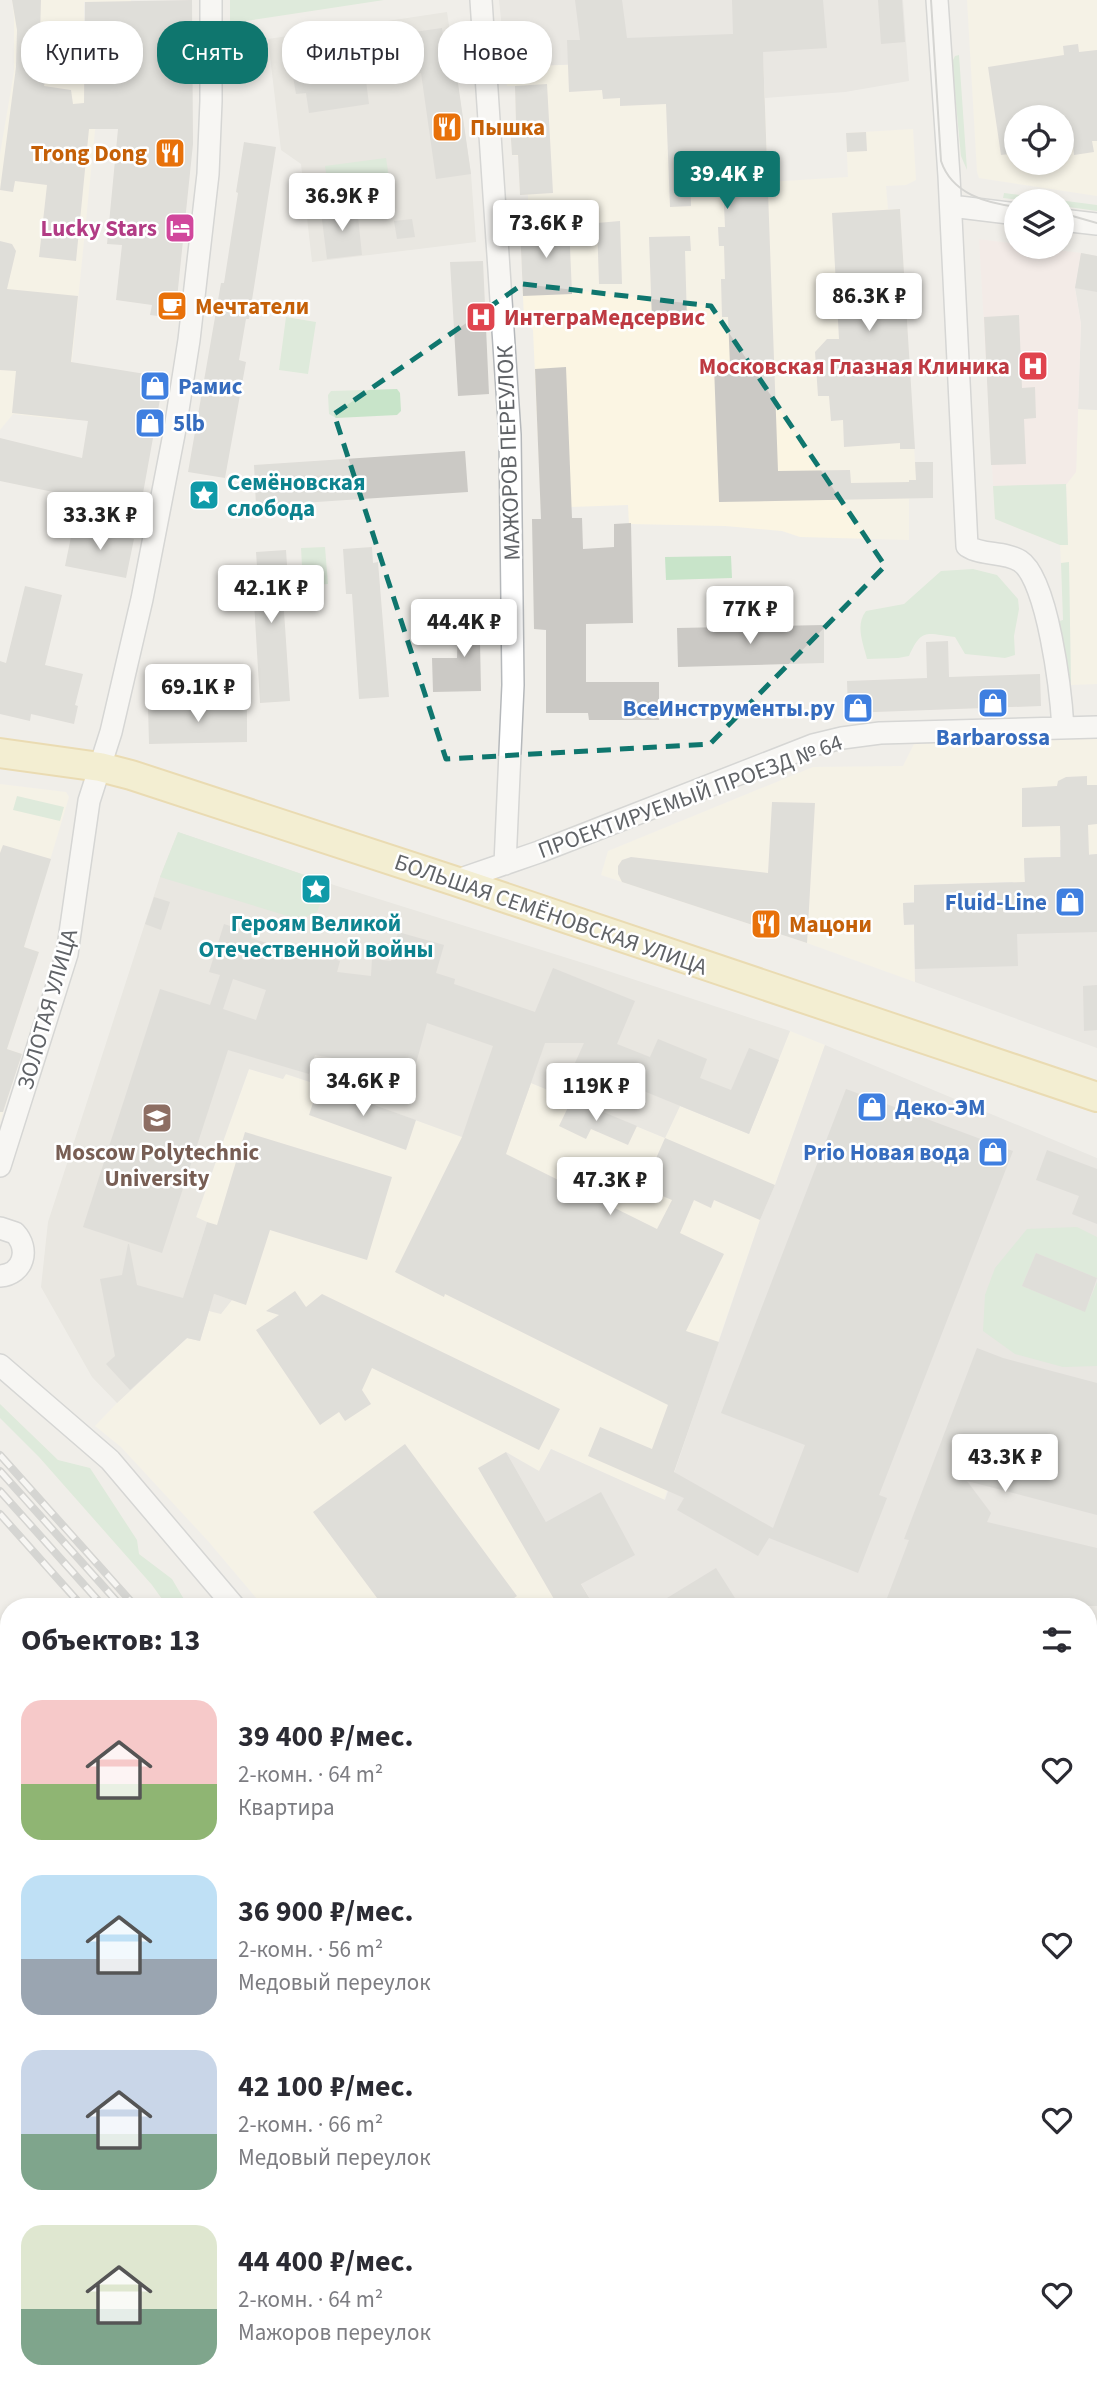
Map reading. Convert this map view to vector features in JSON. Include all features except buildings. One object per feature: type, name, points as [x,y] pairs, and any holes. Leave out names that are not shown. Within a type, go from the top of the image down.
[{"type":"main road","name":"БОЛЬШАЯ СЕМЁНОВСКАЯ УЛИЦА","points":[[0,753],[100,767],[131,775],[1097,1097]]},
{"type":"street","name":"ЗОЛОТАЯ УЛИЦА","points":[[0,1166],[67,954],[87,811],[111,732],[143,594],[175,429],[189,340],[208,174],[211,0]]},
{"type":"street","name":"МАЖОРОВ ПЕРЕУЛОК","points":[[481,0],[510,435],[513,674],[505,864]]},
{"type":"street","points":[[937,0],[951,206],[967,546],[973,550],[1019,560],[1031,571],[1040,594],[1056,666],[1063,728]]},
{"type":"street","points":[[951,206],[1004,212]]},
{"type":"street","points":[[1074,221],[1097,224]]},
{"type":"street","name":"ПРОЕКТИРУЕМЫЙ ПРОЕЗД № 64","points":[[455,881],[813,745],[842,737],[880,733],[1097,727]]},
{"type":"street","points":[[0,1228],[15,1233],[24,1248],[20,1266],[13,1272],[0,1276]]},
{"type":"street","points":[[0,1365],[110,1460],[227,1598]]},
{"type":"highlighted area","points":[[523,284],[711,306],[885,566],[710,744],[446,759],[334,414]]},
{"type":"shaded area","points":[[12,0],[131,0],[131,3],[84,2],[84,21],[21,21],[21,84],[95,84],[99,91],[66,420],[13,414],[0,430],[0,154],[14,72]]},
{"type":"shaded area","points":[[499,0],[903,0],[909,81],[845,92],[765,98],[763,57],[552,65],[552,21],[501,21]]},
{"type":"shaded area","points":[[967,0],[1097,0],[1097,196],[1074,192],[1074,189],[1051,189],[979,178]]},
{"type":"shaded area","points":[[447,12],[448,21],[438,21],[438,84],[458,84],[471,174],[476,242],[312,262],[301,164],[281,150],[268,39],[282,37],[282,84],[424,84],[424,21],[387,21]]},
{"type":"shaded area","points":[[763,56],[768,182],[848,177],[846,133],[913,129],[916,180],[906,185],[886,186],[888,209],[900,209],[915,462],[933,462],[909,499],[909,540],[800,537],[782,531],[725,526],[629,524],[628,505],[541,508],[533,330],[524,319],[519,210],[528,209],[528,195],[520,195],[518,156],[512,155],[510,125],[516,124],[515,86],[507,84],[552,84],[552,65]]},
{"type":"shaded area","name":"Московская Глазная Клиника","points":[[979,239],[1004,242],[1004,259],[1074,259],[1074,252],[1081,253],[1075,288],[1081,324],[1076,472],[1066,485],[1068,545],[1060,545],[995,519]]},
{"type":"shaded area","points":[[1081,253],[1097,256],[1097,410],[1078,409],[1081,324],[1075,288]]},
{"type":"shaded area","points":[[1078,409],[1097,410],[1097,684],[1071,685],[1069,563],[1061,563],[1060,545],[1068,544],[1066,484],[1076,471]]},
{"type":"shaded area","points":[[1097,737],[1097,854],[1082,855],[1060,841],[1061,857],[1025,858],[1025,889],[904,903],[914,924],[915,982],[601,875],[608,851],[813,767],[903,766],[915,742]]},
{"type":"shaded area","points":[[0,784],[66,792],[69,797],[24,947],[39,952],[7,1049],[22,1054],[0,1122]]},
{"type":"shaded area","name":"Moscow Polytechnic University","points":[[178,832],[337,886],[790,1031],[749,1134],[680,1106],[665,1138],[531,1083],[504,1158],[462,1137],[319,1085],[286,1074],[283,1079],[249,1069],[196,1217],[207,1222],[189,1279],[208,1292],[232,1300],[221,1314],[209,1311],[200,1341],[187,1338],[117,1403],[92,1377],[41,1287],[48,1222],[160,877]]},
{"type":"shaded area","points":[[1060,840],[1088,840],[1082,855],[1097,854],[1097,1048],[915,982],[914,925],[904,925],[903,903],[914,902],[914,885],[1012,882],[1025,889],[1024,858],[1060,857]]},
{"type":"shaded area","points":[[790,1031],[825,1045],[760,1220],[664,1500],[551,1449],[539,1472],[506,1453],[589,1598],[256,1598],[121,1447],[95,1426],[187,1338],[209,1310],[231,1300],[207,1292],[207,1222],[196,1218],[249,1069],[283,1079],[285,1074],[319,1085],[462,1137],[504,1157],[531,1083],[665,1138],[680,1106],[749,1134]]},
{"type":"shaded area","points":[[825,1045],[1097,1158],[1097,1598],[589,1598],[506,1452],[539,1471],[551,1449],[665,1500],[760,1220]]},
{"type":"green space","points":[[230,0],[384,0],[246,21],[230,21]]},
{"type":"green space","points":[[959,55],[967,170],[961,156],[952,62],[955,56]]},
{"type":"green space","points":[[386,158],[390,185],[329,193],[325,166]]},
{"type":"green space","points":[[1074,202],[1097,205],[1097,211],[1074,208]]},
{"type":"green space","points":[[286,317],[316,322],[308,374],[279,370]]},
{"type":"green space","points":[[397,389],[400,393],[401,411],[397,415],[336,418],[329,414],[328,395],[331,391]]},
{"type":"green space","points":[[1066,484],[1068,545],[1060,545],[995,519],[993,486]]},
{"type":"green space","points":[[325,547],[328,584],[303,586],[301,548]]},
{"type":"green space","points":[[731,556],[732,578],[666,580],[665,557]]},
{"type":"green space","points":[[1069,562],[1071,685],[1056,622],[1063,620],[1061,563]]},
{"type":"green space","points":[[973,569],[997,575],[1018,599],[1015,655],[1005,658],[965,654],[955,637],[926,634],[918,640],[909,656],[867,659],[860,628],[866,611],[904,604],[941,571]]},
{"type":"green space","points":[[17,796],[64,807],[60,821],[13,810]]},
{"type":"green space","points":[[178,832],[328,883],[317,912],[303,918],[294,918],[160,877]]},
{"type":"green space","points":[[1077,1227],[1097,1237],[1097,1278],[1036,1253],[1022,1286],[1085,1311],[1097,1282],[1097,1366],[1063,1367],[1015,1354],[983,1331],[985,1295],[995,1268],[1027,1229]]},
{"type":"green space","points":[[0,1404],[58,1460],[90,1468],[137,1540],[139,1554],[172,1579],[183,1598],[161,1598],[39,1457],[0,1418]]},
{"type":"tram line","points":[[931,0],[941,161],[953,182],[962,189],[982,199],[1004,205]]},
{"type":"tram line","points":[[1074,216],[1097,223]]},
{"type":"railway","points":[[0,1455],[128,1598]]},
{"type":"railway","points":[[0,1471],[114,1598]]},
{"type":"railway","points":[[0,1491],[96,1598]]},
{"type":"railway","points":[[0,1514],[75,1598]]},
{"type":"place","name":"Пышка","points":[[447,127]]},
{"type":"place","name":"Trong Dong","points":[[170,153]]},
{"type":"place","name":"Lucky Stars","points":[[180,228]]},
{"type":"place","name":"Мечтатели","points":[[172,306]]},
{"type":"place","name":"ИнтеграМедсервис","points":[[481,317]]},
{"type":"place","name":"Московская Глазная Клиника","points":[[1033,366]]},
{"type":"place","name":"Рамис","points":[[155,386]]},
{"type":"place","name":"5lb","points":[[150,423]]},
{"type":"place","name":"Семёновская слобода","points":[[204,495]]},
{"type":"place","name":"Barbarossa","points":[[993,703]]},
{"type":"place","name":"ВсеИнструменты.ру","points":[[858,708]]},
{"type":"place","name":"Героям Великой Отечественной войны","points":[[316,889]]},
{"type":"place","name":"Fluid-Line","points":[[1070,902]]},
{"type":"place","name":"Мацони","points":[[766,924]]},
{"type":"place","name":"Деко-ЭМ","points":[[872,1107]]},
{"type":"place","name":"Moscow Polytechnic University","points":[[157,1118]]},
{"type":"place","name":"Prio Новая вода","points":[[993,1152]]}]
